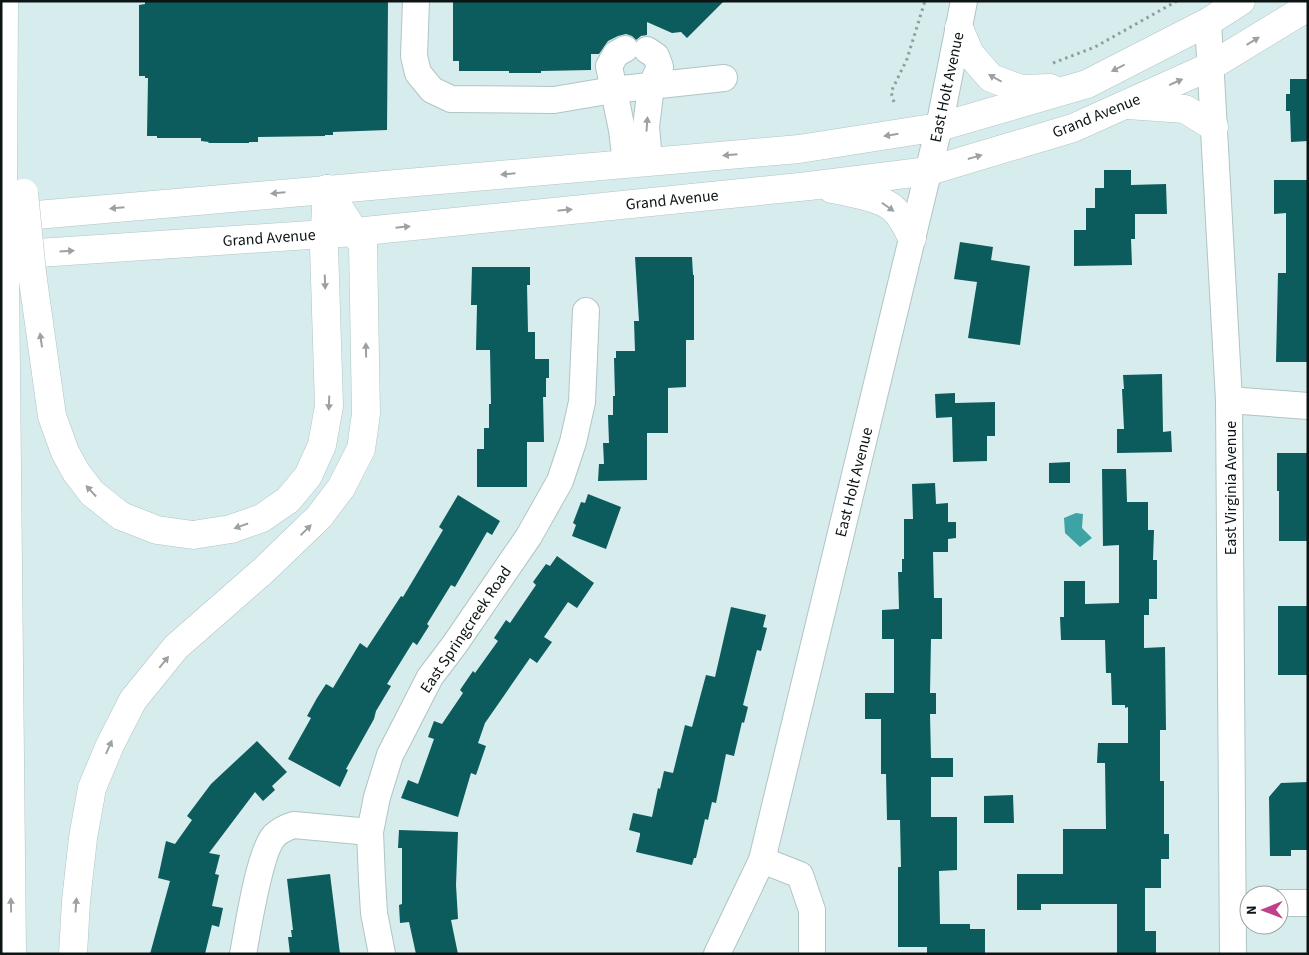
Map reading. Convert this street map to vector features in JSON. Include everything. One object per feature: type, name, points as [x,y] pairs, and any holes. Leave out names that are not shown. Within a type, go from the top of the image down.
[{"type":"main road","points":[[4,1],[3,121],[10,201],[3,265],[12,954]]},
{"type":"main road","name":"Grand Avenue","points":[[10,201],[327,189],[799,149],[939,127],[1087,84],[1208,22],[1241,1]]},
{"type":"main road","name":"Grand Avenue","points":[[3,265],[809,186],[929,170],[1073,128],[1211,66],[1308,7]]},
{"type":"main road","points":[[959,28],[970,54],[991,78],[1020,88],[1077,87]]},
{"type":"main road","points":[[1124,105],[1184,109],[1214,127]]},
{"type":"main road","points":[[809,186],[857,193],[890,206],[906,225],[912,238]]},
{"type":"main road","points":[[10,201],[32,273],[52,416],[65,452],[76,472],[92,493],[121,516],[157,530],[193,535],[231,529],[262,518],[288,500],[308,476],[322,445],[329,406],[325,233],[327,189]]},
{"type":"main road","points":[[73,954],[76,901],[83,838],[92,788],[110,745],[133,700],[176,647],[264,570],[319,517],[341,488],[361,449],[366,414],[364,245],[327,189]]},
{"type":"street","points":[[416,1],[414,56],[418,73],[432,90],[451,99],[554,100],[613,90],[724,78]]},
{"type":"street","name":"East Holt Avenue","points":[[718,954],[762,860],[929,170],[964,1]]},
{"type":"street","name":"East Virginia Avenue","points":[[1208,22],[1229,400],[1241,885]]},
{"type":"street","points":[[636,50],[656,56],[660,66],[651,86],[646,127],[638,162],[622,130],[609,66],[616,54],[636,50]]},
{"type":"street","name":"East Springcreek Road","points":[[382,954],[374,913],[370,832],[377,797],[390,755],[430,677],[529,536],[560,481],[573,442],[582,402],[586,311]]},
{"type":"street","points":[[1229,400],[1308,406]]},
{"type":"street","points":[[243,954],[264,856],[274,836],[294,825],[370,832]]},
{"type":"street","points":[[762,860],[800,875],[812,910],[812,954]]},
{"type":"street","points":[[1289,903],[1308,903]]},
{"type":"street","name":"East Virginia Avenue","points":[[1233,954],[1239,916]]},
{"type":"path","points":[[894,102],[891,92],[907,59],[925,1]]},
{"type":"path","points":[[1052,64],[1095,48],[1177,1]]},
{"type":"water","points":[[1076,513],[1083,514],[1082,528],[1092,538],[1080,547],[1065,533],[1064,518]]},
{"type":"building","points":[[145,1],[388,1],[387,130],[333,132],[333,135],[325,136],[258,137],[258,142],[249,143],[208,143],[201,141],[201,138],[157,138],[157,136],[147,136],[148,78],[139,76],[139,5],[145,4]]},
{"type":"building","points":[[724,1],[687,38],[681,32],[672,33],[647,22],[647,35],[641,36],[636,40],[626,34],[618,36],[608,41],[599,54],[591,54],[591,70],[509,73],[509,71],[459,71],[459,61],[453,61],[453,2]]},
{"type":"building","points":[[1290,79],[1308,79],[1308,141],[1291,142],[1290,111],[1286,111],[1286,94],[1290,94]]},
{"type":"building","points":[[1104,170],[1131,170],[1131,185],[1166,184],[1167,214],[1135,214],[1135,239],[1131,239],[1132,265],[1074,266],[1074,230],[1086,230],[1086,208],[1095,208],[1095,188],[1104,188]]},
{"type":"building","points":[[1274,180],[1308,180],[1308,362],[1276,362],[1278,273],[1286,273],[1286,213],[1274,214]]},
{"type":"building","points":[[960,242],[993,247],[991,260],[1030,266],[1020,345],[968,338],[977,282],[954,279]]},
{"type":"building","points":[[635,257],[692,257],[694,275],[694,340],[686,340],[686,387],[668,388],[668,433],[647,433],[647,480],[598,481],[599,464],[604,464],[603,443],[609,443],[608,415],[613,415],[613,396],[615,396],[614,358],[616,358],[616,351],[635,351],[634,321],[639,321]]},
{"type":"building","points":[[472,267],[530,267],[530,285],[527,285],[528,332],[535,332],[535,359],[549,359],[549,378],[546,378],[546,397],[543,397],[544,442],[527,442],[527,487],[477,487],[477,449],[484,449],[484,428],[489,428],[489,404],[491,404],[490,350],[476,350],[477,305],[471,305]]},
{"type":"building","points":[[1162,374],[1163,432],[1171,431],[1172,452],[1117,453],[1117,429],[1124,429],[1123,375]]},
{"type":"building","points":[[955,393],[955,403],[995,402],[995,436],[987,436],[987,461],[953,462],[952,417],[936,418],[935,394]]},
{"type":"building","points":[[1277,453],[1308,453],[1308,541],[1279,541]]},
{"type":"building","points":[[1070,462],[1070,483],[1049,483],[1049,463]]},
{"type":"building","points":[[1102,469],[1126,469],[1127,502],[1148,502],[1148,530],[1154,530],[1153,560],[1157,560],[1157,599],[1149,599],[1149,615],[1144,615],[1144,648],[1165,647],[1166,730],[1160,730],[1160,781],[1164,781],[1164,834],[1169,834],[1169,859],[1161,859],[1161,888],[1145,888],[1145,931],[1156,931],[1156,954],[1117,954],[1117,904],[1041,904],[1041,910],[1017,910],[1017,874],[1063,874],[1063,829],[1106,829],[1105,763],[1097,763],[1098,743],[1128,743],[1128,707],[1125,708],[1125,705],[1112,705],[1111,673],[1106,673],[1105,640],[1061,640],[1060,617],[1064,617],[1064,581],[1085,581],[1085,604],[1119,603],[1119,545],[1103,546]]},
{"type":"building","points":[[935,483],[936,504],[948,503],[948,522],[956,522],[956,538],[948,539],[948,552],[933,552],[934,598],[942,598],[942,639],[931,639],[930,693],[936,693],[936,714],[930,714],[931,758],[953,758],[953,777],[931,777],[931,817],[957,817],[957,870],[939,871],[940,924],[970,924],[970,929],[985,929],[985,953],[935,954],[927,953],[927,947],[898,947],[898,867],[901,867],[900,820],[887,820],[886,774],[881,774],[881,719],[865,719],[865,693],[894,693],[894,639],[882,639],[882,610],[899,609],[898,572],[902,572],[902,559],[904,559],[904,519],[913,519],[912,484]]},
{"type":"building","points":[[588,494],[621,507],[606,549],[572,536],[576,525],[573,523],[581,502],[585,503]]},
{"type":"building","points":[[458,495],[500,521],[492,535],[487,532],[455,587],[451,585],[427,624],[429,626],[417,645],[413,642],[387,684],[391,686],[346,769],[348,770],[340,787],[288,759],[311,718],[307,716],[326,684],[333,688],[360,643],[367,648],[401,596],[403,597],[443,530],[439,527]]},
{"type":"building","points":[[557,556],[594,583],[577,608],[568,602],[544,637],[552,642],[537,663],[530,658],[485,723],[478,743],[486,746],[476,775],[471,773],[458,817],[401,798],[408,780],[418,784],[434,739],[428,737],[434,721],[442,724],[463,693],[460,690],[498,641],[494,638],[506,620],[510,623],[536,585],[533,582],[546,564],[550,566]]},
{"type":"building","points":[[1278,606],[1308,606],[1308,675],[1278,675]]},
{"type":"building","points":[[731,607],[766,615],[763,627],[767,628],[761,651],[757,650],[743,705],[748,707],[744,723],[742,722],[734,756],[726,754],[716,803],[712,802],[708,820],[705,819],[696,858],[694,858],[692,865],[636,852],[640,833],[629,830],[633,813],[652,817],[658,788],[660,789],[664,771],[673,773],[685,725],[692,727],[706,675],[715,677]]},
{"type":"building","points":[[257,741],[287,772],[272,786],[275,790],[263,801],[255,792],[209,853],[220,855],[215,874],[219,875],[212,906],[223,908],[219,927],[212,925],[205,954],[150,954],[170,881],[158,878],[166,841],[175,844],[192,820],[187,816],[211,784]]},
{"type":"building","points":[[1308,782],[1308,850],[1291,850],[1291,856],[1270,856],[1269,797],[1281,783]]},
{"type":"building","points":[[1013,795],[1014,823],[984,823],[984,796]]},
{"type":"building","points":[[399,830],[458,832],[456,885],[458,919],[451,920],[458,954],[416,954],[409,922],[400,923],[402,848],[398,848]]},
{"type":"building","points":[[330,874],[340,954],[290,954],[288,937],[292,937],[291,930],[293,930],[287,879]]}]
